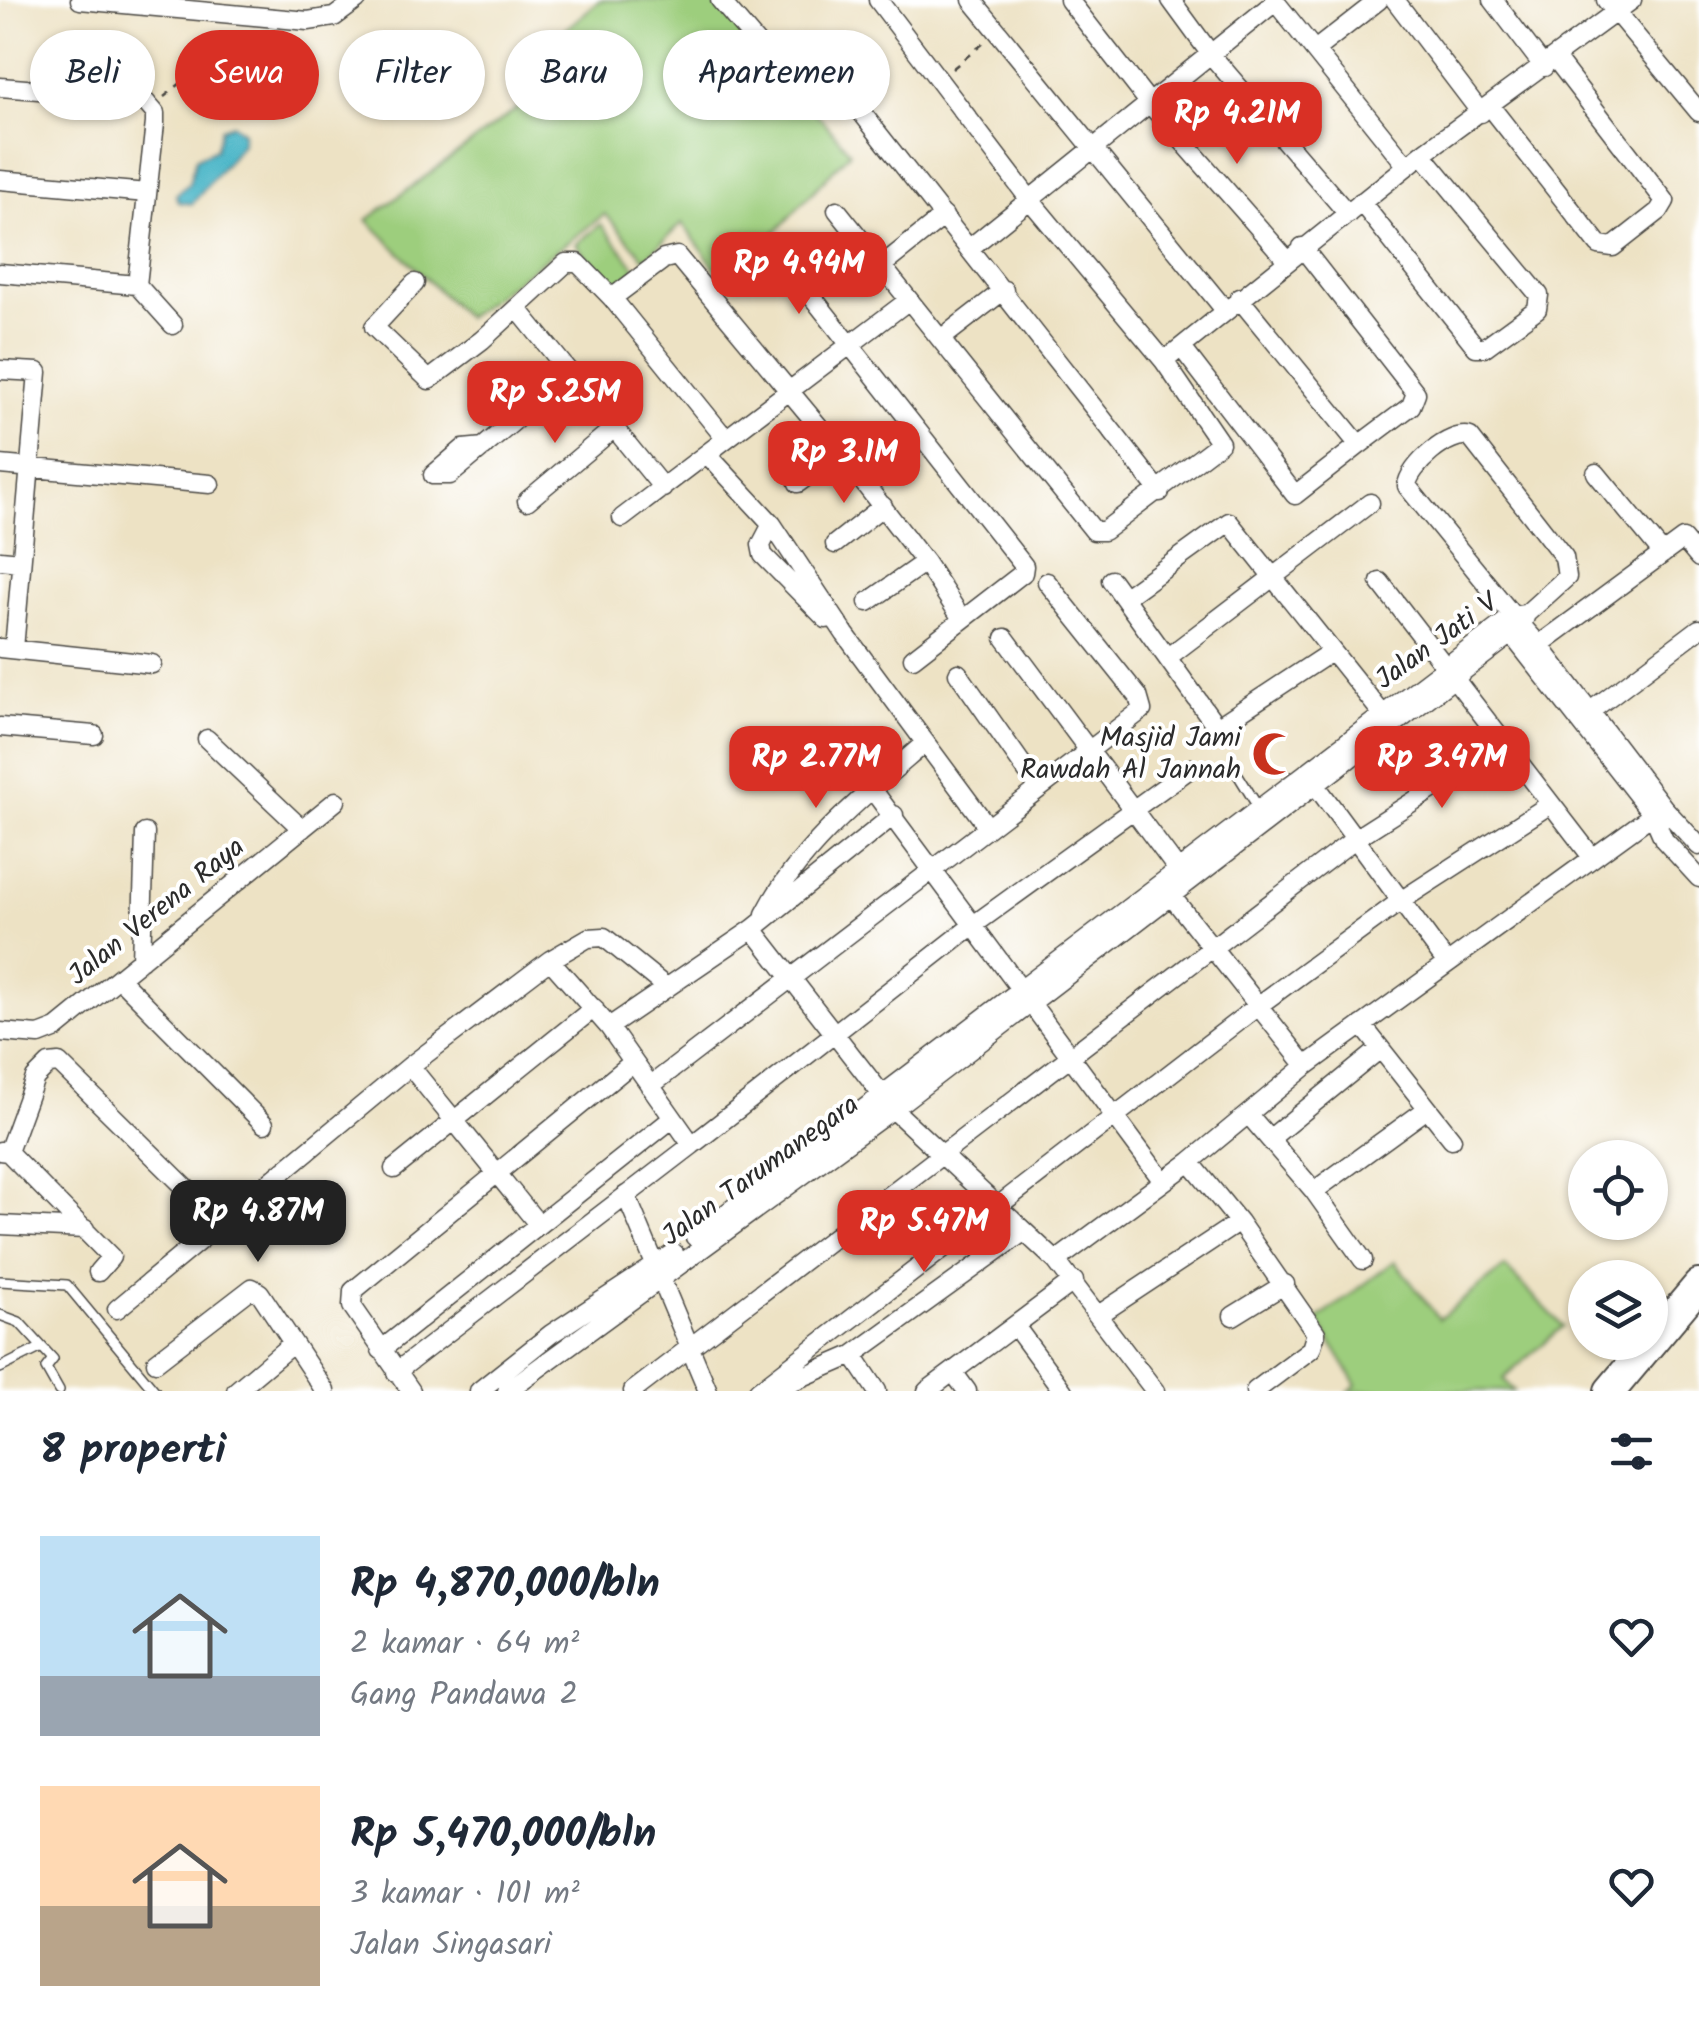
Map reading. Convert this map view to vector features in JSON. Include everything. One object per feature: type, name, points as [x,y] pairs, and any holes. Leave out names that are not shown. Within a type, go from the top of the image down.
[{"type":"highway","points":[[1668,1296],[1699,1259]]},
{"type":"highway","points":[[1610,1391],[1699,1285]]},
{"type":"highway","points":[[1589,1391],[1615,1360]]},
{"type":"street","points":[[80,0],[308,21],[334,17],[357,0]]},
{"type":"street","points":[[720,0],[745,30]]},
{"type":"street","points":[[878,0],[1030,200],[1164,361],[1220,443]]},
{"type":"street","points":[[972,0],[1093,150],[1359,445]]},
{"type":"street","points":[[1069,0],[1151,105],[1287,260]]},
{"type":"street","points":[[1170,0],[1212,56],[1354,208],[1476,347],[1485,347],[1537,309],[1541,304],[1539,295],[1422,154]]},
{"type":"street","points":[[1315,50],[1379,0]]},
{"type":"street","points":[[1395,0],[1599,244],[1613,247],[1659,211],[1665,201],[1494,0]]},
{"type":"street","points":[[1164,361],[1422,154],[1550,63],[1611,6],[1632,0]]},
{"type":"street","points":[[971,247],[1212,56],[1275,1],[1407,166]]},
{"type":"street","points":[[1611,6],[1699,112]]},
{"type":"street","points":[[0,87],[30,90]]},
{"type":"street","points":[[137,286],[153,120]]},
{"type":"street","points":[[868,120],[1160,492]]},
{"type":"street","points":[[0,180],[147,193]]},
{"type":"street","points":[[837,210],[1094,530],[1104,532],[1241,428]]},
{"type":"street","points":[[884,264],[944,216]]},
{"type":"street","points":[[1182,348],[1295,495],[1411,406],[1416,392],[1302,247]]},
{"type":"street","points":[[612,298],[664,258],[677,256],[840,452],[925,562],[962,620]]},
{"type":"street","points":[[415,284],[374,327],[429,380],[436,379],[573,261],[612,298],[724,438]]},
{"type":"street","points":[[784,261],[1024,566],[1023,573],[913,658]]},
{"type":"street","points":[[0,273],[137,286],[174,325]]},
{"type":"street","points":[[942,338],[1004,290]]},
{"type":"street","points":[[622,518],[910,300]]},
{"type":"street","points":[[517,308],[663,488]]},
{"type":"street","points":[[0,370],[38,372],[21,562],[7,648],[152,664]]},
{"type":"street","points":[[484,447],[571,373]]},
{"type":"street","points":[[527,500],[613,429]]},
{"type":"street","name":"Jalan Jati V","points":[[1311,778],[1518,623],[1568,578],[1570,570],[1494,467],[1462,434],[1408,475],[1407,486],[1518,623]]},
{"type":"street","points":[[798,484],[840,452]]},
{"type":"street","points":[[707,454],[772,524],[845,634],[987,826]]},
{"type":"street","points":[[0,465],[210,484]]},
{"type":"street","points":[[1596,473],[1662,554]]},
{"type":"street","points":[[1168,656],[1370,502]]},
{"type":"street","points":[[835,544],[882,506]]},
{"type":"street","points":[[1125,597],[1229,522],[1387,720]]},
{"type":"street","points":[[1540,645],[1699,526]]},
{"type":"street","points":[[1683,539],[1699,558]]},
{"type":"street","points":[[0,560],[21,562]]},
{"type":"street","points":[[868,602],[925,562]]},
{"type":"street","points":[[1111,580],[1217,727],[1224,727],[1331,652]]},
{"type":"street","points":[[650,1086],[1038,787],[1133,719],[1142,704],[1047,582]]},
{"type":"street","points":[[1380,582],[1592,857]]},
{"type":"street","points":[[1518,623],[1540,645],[1584,716]]},
{"type":"street","points":[[1518,623],[1658,811],[1699,846]]},
{"type":"street","points":[[1584,716],[1699,629]]},
{"type":"street","points":[[1006,638],[1183,878]]},
{"type":"street","points":[[958,673],[1038,787]]},
{"type":"street","points":[[0,727],[94,735]]},
{"type":"street","points":[[207,739],[302,829]]},
{"type":"street","points":[[757,925],[796,868],[872,789],[924,744]]},
{"type":"street","points":[[633,1391],[1215,950],[1356,838],[1503,744]]},
{"type":"street","points":[[396,1372],[833,1030],[1191,768]]},
{"type":"street","points":[[1183,878],[1258,807],[1311,778]]},
{"type":"street","points":[[1311,778],[1446,962]]},
{"type":"street","points":[[1183,878],[1311,778]]},
{"type":"street","points":[[872,789],[1162,1180]]},
{"type":"street","name":"Jalan Verena Raya","points":[[44,1034],[119,978],[336,801]]},
{"type":"street","points":[[758,1391],[1116,1119],[1258,1005],[1402,900],[1549,805]]},
{"type":"street","points":[[1056,1261],[1190,1162],[1306,1066],[1658,811]]},
{"type":"street","points":[[1658,811],[1664,840],[1699,878]]},
{"type":"street","points":[[609,1027],[757,925],[894,815]]},
{"type":"street","points":[[141,960],[146,832]]},
{"type":"street","name":"Jalan Tarumanegara","points":[[659,1271],[1183,878]]},
{"type":"street","points":[[1167,890],[1306,1066]]},
{"type":"street","points":[[757,925],[790,977],[888,1102],[1074,1281],[1100,1314],[1146,1388]]},
{"type":"street","points":[[117,1309],[410,1066],[550,960],[588,938],[604,936],[666,988]]},
{"type":"street","points":[[550,960],[609,1027],[692,1144]]},
{"type":"street","points":[[119,978],[264,1124]]},
{"type":"street","points":[[394,1169],[594,1008]]},
{"type":"street","points":[[1362,1025],[1452,1139]]},
{"type":"street","points":[[0,1032],[44,1034],[54,1063],[190,1192]]},
{"type":"street","points":[[1272,1137],[1380,1049]]},
{"type":"street","points":[[411,1391],[352,1306],[353,1291],[632,1062]]},
{"type":"street","points":[[54,1063],[36,1078],[4,1152],[111,1257],[98,1272]]},
{"type":"street","points":[[410,1066],[538,1224]]},
{"type":"street","points":[[1314,1191],[1427,1110]]},
{"type":"street","points":[[1248,1114],[1272,1137],[1363,1260]]},
{"type":"street","points":[[381,1350],[673,1118]]},
{"type":"street","points":[[1190,1162],[1285,1284],[1316,1333],[1317,1343],[1255,1391]]},
{"type":"street","points":[[626,1195],[708,1391]]},
{"type":"street","points":[[1100,1314],[1239,1222]]},
{"type":"street","points":[[0,1224],[85,1229]]},
{"type":"street","points":[[770,1391],[853,1355],[1022,1232]]},
{"type":"street","points":[[479,1391],[551,1334],[659,1271]]},
{"type":"street","points":[[507,1391],[659,1271]]},
{"type":"street","points":[[927,1391],[1074,1281]]},
{"type":"street","points":[[1234,1316],[1285,1284]]},
{"type":"street","points":[[156,1362],[252,1288],[260,1293],[325,1391]]},
{"type":"street","points":[[1016,1326],[1063,1391]]},
{"type":"street","points":[[236,1391],[293,1343]]},
{"type":"street","points":[[853,1355],[876,1391]]},
{"type":"street","points":[[953,1372],[967,1391]]},
{"type":"lane","points":[[1232,764],[1258,807]]},
{"type":"lane","points":[[0,1282],[67,1285],[155,1391]]},
{"type":"lane","points":[[0,1315],[19,1322],[54,1360],[46,1368],[59,1391]]},
{"type":"lane","points":[[0,1368],[42,1348]]},
{"type":"path","points":[[155,95],[263,16]]},
{"type":"path","points":[[939,79],[997,32]]},
{"type":"green space","points":[[600,0],[718,0],[744,30],[663,30],[663,120],[822,120],[850,152],[727,284],[682,223],[645,259],[605,214],[466,318],[367,220],[505,118],[643,120],[643,30],[565,30]]},
{"type":"green space","points":[[601,224],[637,269],[612,289],[576,244]]},
{"type":"green space","points":[[1395,1261],[1439,1319],[1505,1267],[1563,1326],[1503,1379],[1514,1391],[1349,1391],[1357,1385],[1317,1320]]},
{"type":"water","points":[[233,124],[243,132],[242,144],[192,204],[178,202],[176,195],[189,183],[196,158],[216,149],[221,128]]},
{"type":"place","name":"Masjid Jami Rawdah Al Jannah","points":[[1274,754]]}]
